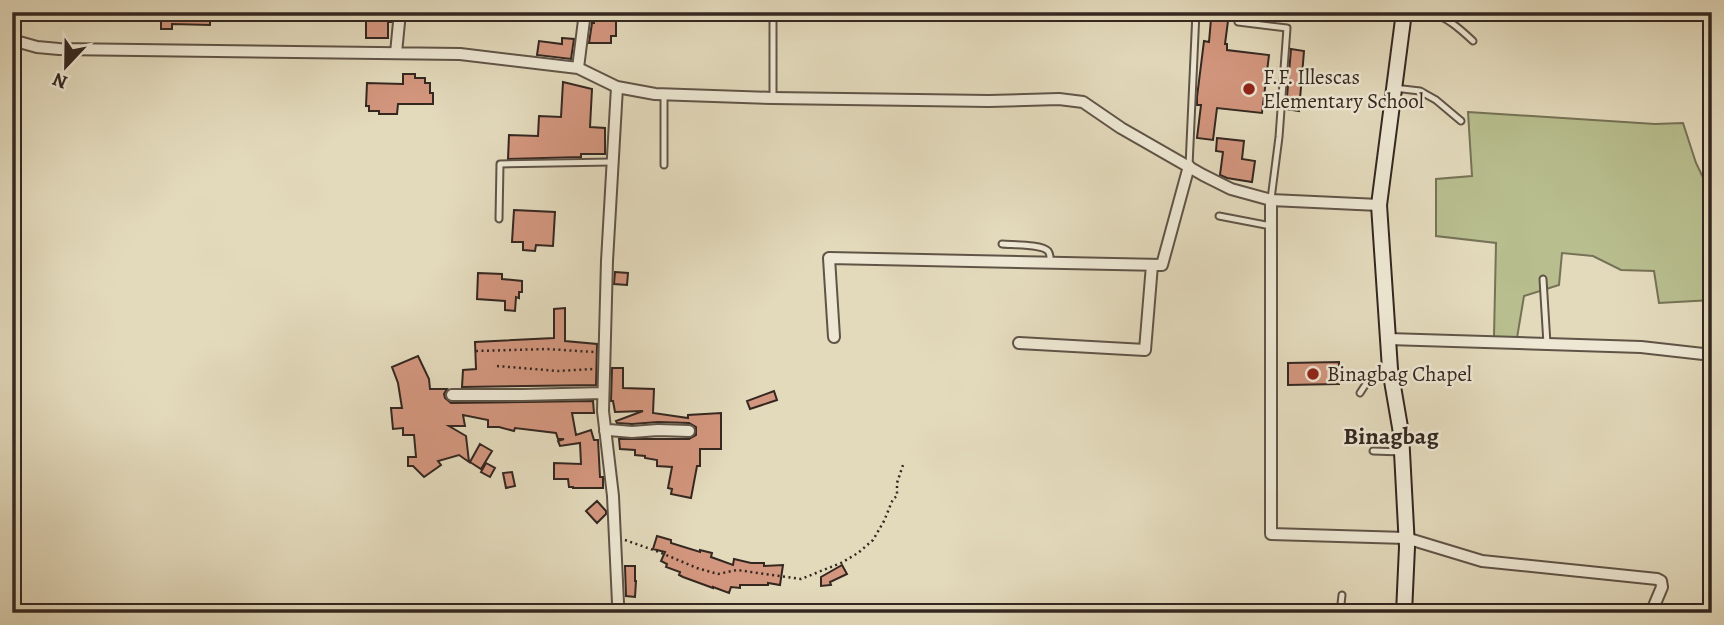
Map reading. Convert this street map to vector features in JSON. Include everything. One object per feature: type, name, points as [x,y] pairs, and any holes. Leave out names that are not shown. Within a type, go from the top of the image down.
[{"type":"main road","points":[[1404,12],[1379,205],[1390,369],[1401,433],[1406,538],[1404,609]]},
{"type":"street","points":[[396,52],[400,12]]},
{"type":"street","points":[[578,68],[585,12]]},
{"type":"street","points":[[12,40],[37,47],[59,49],[460,54],[578,68],[617,87],[664,94],[989,101],[1059,99],[1083,102],[1121,128],[1231,189],[1271,200],[1379,205]]},
{"type":"street","points":[[617,87],[603,393],[613,496],[617,613]]},
{"type":"street","points":[[834,337],[829,258],[1162,265],[1189,166]]},
{"type":"street","points":[[1271,200],[1271,534],[1406,538],[1482,561],[1657,579],[1661,581],[1662,587],[1654,606]]},
{"type":"street","points":[[1019,343],[1145,350],[1152,264]]},
{"type":"street","points":[[1388,339],[1641,347],[1712,355]]},
{"type":"street","points":[[452,395],[603,393]]},
{"type":"street","points":[[605,431],[689,431]]},
{"type":"lane","points":[[773,12],[773,98]]},
{"type":"lane","points":[[1189,166],[1196,12]]},
{"type":"lane","points":[[1428,12],[1454,24],[1473,41]]},
{"type":"lane","points":[[1238,22],[1287,28],[1279,137],[1271,200]]},
{"type":"lane","points":[[1394,88],[1420,91],[1436,100],[1461,121]]},
{"type":"lane","points":[[664,94],[664,165]]},
{"type":"lane","points":[[499,219],[500,164],[612,162]]},
{"type":"lane","points":[[1219,216],[1271,226]]},
{"type":"lane","points":[[1002,244],[1041,247],[1048,251],[1050,263]]},
{"type":"lane","points":[[1543,279],[1547,344]]},
{"type":"lane","points":[[1360,393],[1373,376],[1390,369]]},
{"type":"lane","points":[[1373,451],[1402,452]]},
{"type":"lane","points":[[1340,613],[1342,595]]},
{"type":"lane","points":[[1404,609],[1419,613]]},
{"type":"path","points":[[476,351],[547,349],[604,352]]},
{"type":"path","points":[[497,366],[558,371],[604,369]]},
{"type":"path","points":[[615,537],[718,574],[737,570],[802,579],[841,563],[873,540],[897,496],[897,483],[904,462]]},
{"type":"green space","points":[[1468,112],[1655,124],[1683,123],[1696,163],[1712,196],[1712,300],[1659,303],[1654,271],[1621,270],[1593,256],[1562,253],[1559,285],[1524,296],[1517,338],[1494,337],[1496,243],[1436,236],[1436,179],[1472,176]]},
{"type":"building","points":[[161,12],[210,12],[210,25],[172,24],[172,29],[161,29]]},
{"type":"building","points":[[366,12],[392,12],[391,22],[388,22],[388,38],[366,38]]},
{"type":"building","points":[[594,12],[616,12],[616,36],[611,36],[611,43],[589,43]]},
{"type":"building","points":[[1211,19],[1228,21],[1225,44],[1227,50],[1269,55],[1262,113],[1217,108],[1213,140],[1197,138],[1201,105],[1197,105],[1197,97],[1204,41],[1209,42]]},
{"type":"building","points":[[562,38],[574,39],[571,59],[537,55],[539,41],[562,44]]},
{"type":"building","points":[[1291,49],[1304,51],[1299,111],[1286,109]]},
{"type":"building","points":[[403,74],[415,74],[415,78],[425,78],[425,83],[430,83],[433,104],[398,104],[397,114],[369,111],[369,106],[366,106],[367,83],[403,84]]},
{"type":"building","points":[[563,82],[592,89],[590,127],[605,128],[605,154],[508,159],[509,135],[538,136],[539,116],[561,117]]},
{"type":"building","points":[[1217,138],[1244,141],[1242,159],[1255,161],[1252,182],[1220,175],[1223,152],[1216,151]]},
{"type":"building","points":[[514,210],[555,212],[553,246],[536,245],[535,251],[523,250],[523,242],[512,242]]},
{"type":"building","points":[[615,272],[628,273],[627,285],[614,284]]},
{"type":"building","points":[[478,273],[502,274],[502,279],[522,281],[522,292],[519,292],[519,298],[516,297],[515,311],[505,310],[505,301],[477,299]]},
{"type":"building","points":[[565,308],[565,341],[597,344],[596,385],[462,387],[463,370],[476,369],[475,342],[554,338],[554,309]]},
{"type":"building","points":[[418,356],[429,379],[430,389],[447,389],[445,398],[451,403],[593,401],[594,413],[572,413],[576,435],[591,430],[594,440],[598,440],[603,488],[573,488],[569,487],[568,479],[554,479],[554,463],[581,464],[580,443],[560,446],[558,441],[564,439],[558,439],[556,433],[488,427],[488,420],[463,415],[465,426],[449,426],[466,436],[469,462],[459,455],[438,461],[441,465],[424,477],[413,466],[408,466],[408,457],[416,457],[414,435],[403,435],[403,428],[393,429],[391,408],[402,408],[392,367]]},
{"type":"building","name":"Binagbag Chapel","points":[[1339,362],[1339,384],[1288,385],[1288,363]]},
{"type":"building","points":[[612,368],[623,368],[623,388],[654,389],[653,413],[688,418],[688,415],[721,413],[721,449],[700,449],[700,466],[697,466],[691,498],[671,494],[672,489],[668,488],[672,467],[657,466],[657,460],[635,455],[635,450],[620,449],[619,439],[689,439],[696,435],[696,427],[689,423],[617,423],[616,421],[643,411],[615,412],[611,401]]},
{"type":"building","points":[[774,391],[777,400],[750,409],[747,401]]},
{"type":"building","points":[[480,444],[492,451],[481,469],[470,462]]},
{"type":"building","points":[[486,463],[495,468],[490,477],[481,472]]},
{"type":"building","points":[[512,472],[515,486],[506,488],[503,473]]},
{"type":"building","points":[[597,501],[606,514],[597,523],[586,511]]},
{"type":"building","points":[[657,536],[700,552],[712,553],[711,557],[733,565],[734,559],[764,563],[764,566],[783,565],[780,585],[740,585],[740,588],[731,587],[729,593],[683,577],[679,575],[680,572],[666,567],[667,564],[661,561],[665,552],[653,549]]},
{"type":"building","points":[[842,565],[847,574],[830,582],[831,585],[821,586],[821,577]]},
{"type":"building","points":[[625,566],[635,566],[635,597],[626,596]]},
{"type":"place","name":"F.F. Illescas Elementary School","points":[[1249,89]]},
{"type":"place","name":"Binagbag Chapel","points":[[1313,374]]},
{"type":"district","name":"Binagbag","points":[[1391,436]]}]
